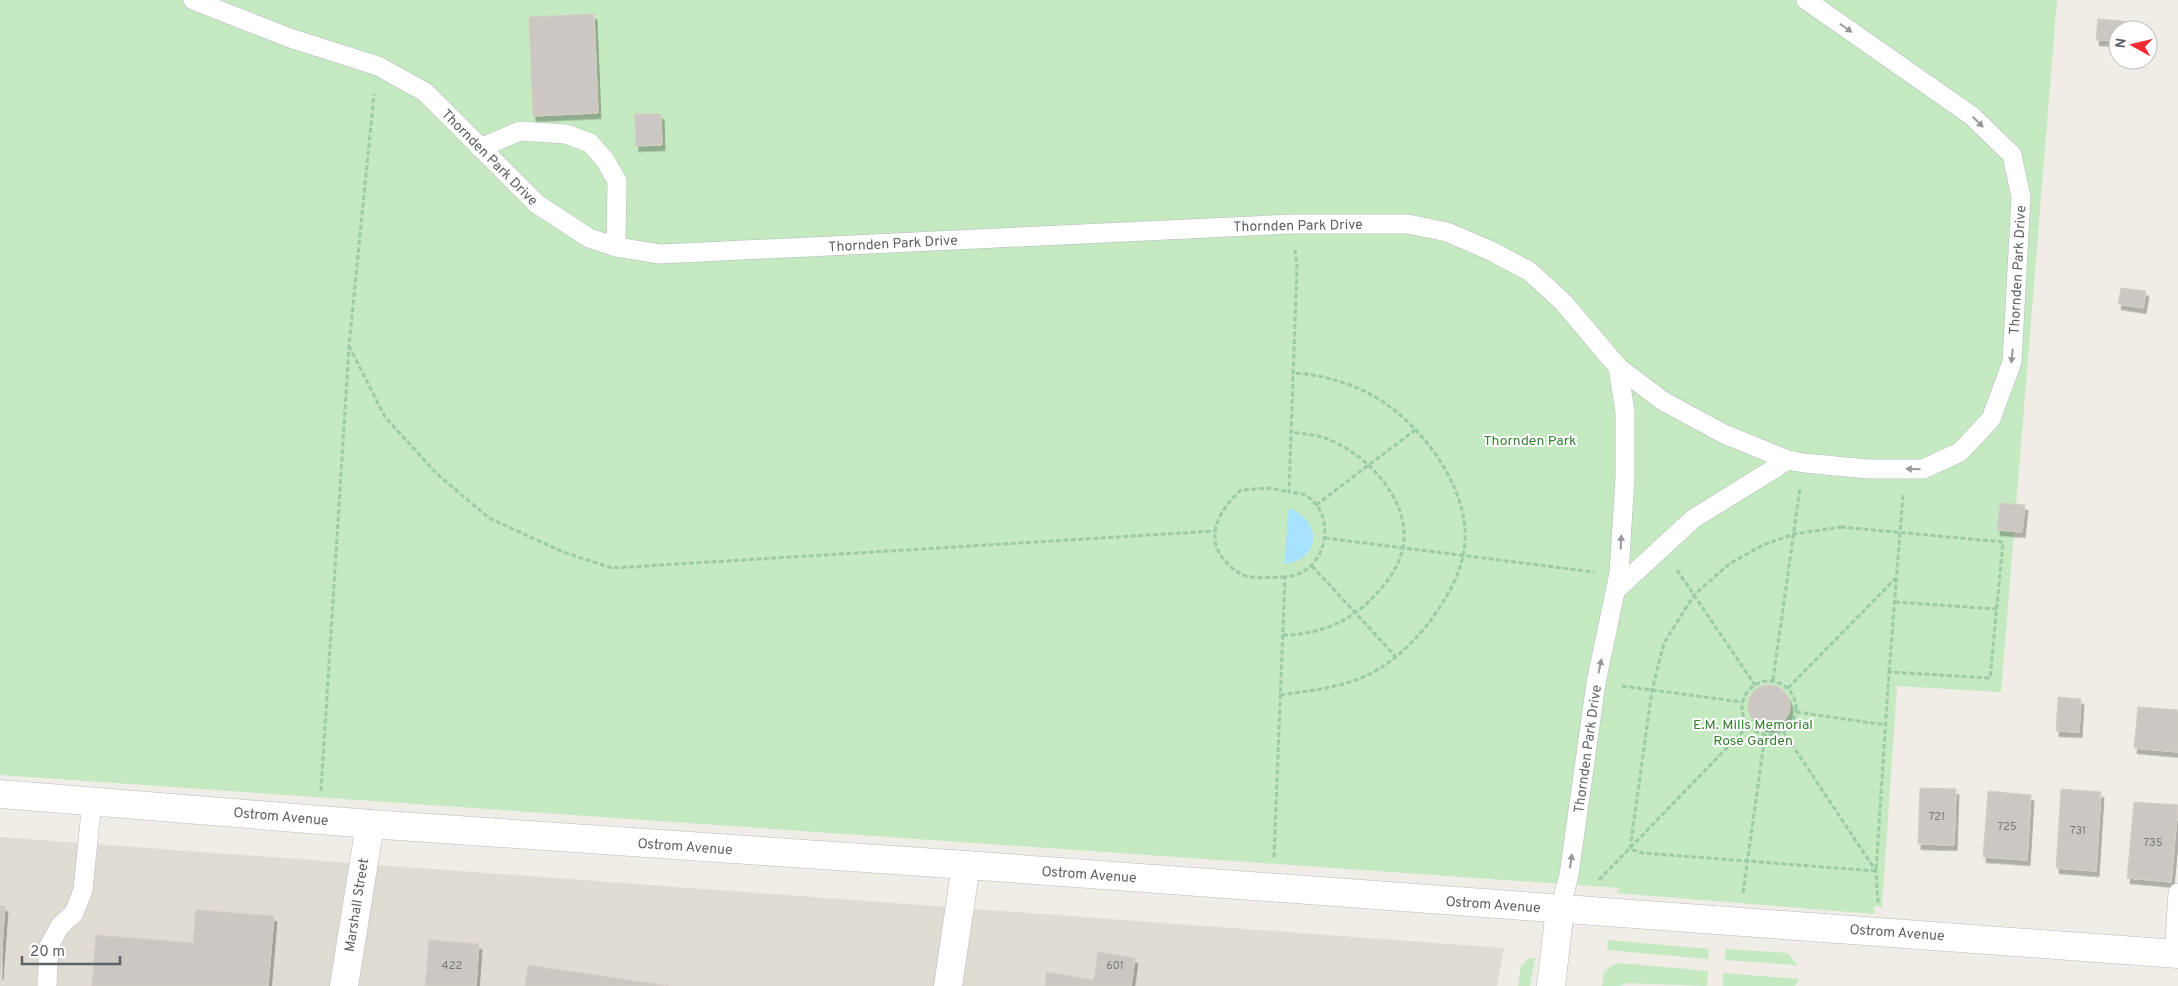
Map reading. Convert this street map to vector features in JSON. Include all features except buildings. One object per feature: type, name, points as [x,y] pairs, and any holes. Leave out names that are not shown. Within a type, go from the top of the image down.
[{"type":"street","name":"Ostrom Avenue","points":[[0,794],[370,824],[1272,887],[2176,954]]},
{"type":"street","name":"Marshall Street","points":[[344,986],[370,824]]},
{"type":"street","points":[[948,986],[966,865]]},
{"type":"street","points":[[1551,986],[1560,908]]},
{"type":"lane","name":"Thornden Park Drive","points":[[193,0],[290,38],[378,66],[425,92],[537,204],[589,238],[616,247],[660,254],[1283,224],[1408,224],[1446,232],[1491,251],[1529,271],[1562,302],[1618,367],[1662,401],[1724,434],[1796,461],[1868,469],[1923,469],[1960,452],[1991,419],[2012,362],[2021,197],[2012,155],[1972,116],[1806,0]]},
{"type":"lane","points":[[480,148],[520,131],[544,130],[566,134],[590,143],[605,160],[617,181],[616,247]]},
{"type":"lane","name":"Thornden Park Drive","points":[[1560,908],[1569,875],[1596,683],[1616,590],[1625,478],[1625,412],[1618,367]]},
{"type":"lane","points":[[1616,590],[1693,519],[1796,461]]},
{"type":"lane","points":[[47,986],[50,946],[60,926],[74,913],[83,890],[92,801]]},
{"type":"lane","points":[[2176,954],[2178,893]]},
{"type":"path","points":[[321,797],[350,346],[378,66]]},
{"type":"path","points":[[1289,492],[1297,267],[1294,243]]},
{"type":"path","points":[[350,346],[385,417],[444,480],[490,518],[562,552],[612,568],[1214,531]]},
{"type":"path","points":[[1280,695],[1335,687],[1363,677],[1396,657],[1423,630],[1446,598],[1464,555],[1465,530],[1459,500],[1445,468],[1416,430],[1388,406],[1363,390],[1334,379],[1292,373]]},
{"type":"path","points":[[1316,505],[1416,430]]},
{"type":"path","points":[[1283,635],[1313,632],[1334,625],[1356,614],[1391,577],[1403,548],[1403,524],[1396,504],[1386,485],[1369,465],[1355,453],[1324,438],[1291,432]]},
{"type":"path","points":[[1773,680],[1794,534],[1796,461]]},
{"type":"path","points":[[1880,931],[1876,871],[1904,469]]},
{"type":"path","points":[[1264,488],[1304,494],[1316,505],[1324,522],[1325,538],[1321,555],[1312,566],[1294,576],[1247,576],[1234,571],[1223,559],[1216,548],[1214,531],[1220,512],[1241,490],[1264,488]]},
{"type":"path","points":[[1630,849],[1652,690],[1664,642],[1694,595],[1729,564],[1763,545],[1794,534],[1841,527],[2003,542],[1990,678],[1889,672]]},
{"type":"path","points":[[1325,538],[1593,572]]},
{"type":"path","points":[[1662,549],[1755,684]]},
{"type":"path","points":[[1312,566],[1396,657]]},
{"type":"path","points":[[1272,887],[1285,577]]},
{"type":"path","points":[[1788,688],[1897,577]]},
{"type":"path","points":[[1896,602],[1997,609]]},
{"type":"path","points":[[1773,680],[1788,688],[1793,694],[1796,712],[1790,725],[1783,731],[1765,735],[1748,726],[1742,712],[1742,702],[1746,693],[1755,684],[1773,680]]},
{"type":"path","points":[[1596,683],[1742,702]]},
{"type":"path","points":[[1796,712],[1886,726]]},
{"type":"path","points":[[1560,908],[1603,876],[1748,726]]},
{"type":"path","points":[[1783,731],[1876,871]]},
{"type":"path","points":[[1739,921],[1765,735]]},
{"type":"path","points":[[1630,849],[1643,853],[1876,871]]},
{"type":"shaded area","points":[[0,837],[1504,948],[1497,986],[0,986]]},
{"type":"green space","name":"Thornden Park","points":[[0,0],[2057,0],[2001,692],[1897,686],[1882,907],[1874,906],[1874,914],[1616,893],[1620,888],[0,775]]},
{"type":"green space","points":[[1608,940],[1709,949],[1708,959],[1607,950]]},
{"type":"green space","points":[[1726,949],[1788,953],[1797,965],[1724,960]]},
{"type":"green space","points":[[1528,958],[1535,958],[1530,986],[1518,986],[1521,966]]},
{"type":"green space","points":[[1620,963],[1708,971],[1707,986],[1628,983],[1619,986],[1602,986],[1604,973],[1612,965]]},
{"type":"green space","points":[[1723,973],[1799,979],[1795,986],[1723,986]]},
{"type":"water","points":[[1289,508],[1300,514],[1308,522],[1312,530],[1313,539],[1311,548],[1305,555],[1296,561],[1284,564]]},
{"type":"park label","name":"E.M. Mills Memorial Rose Garden","points":[[1753,732]]}]
